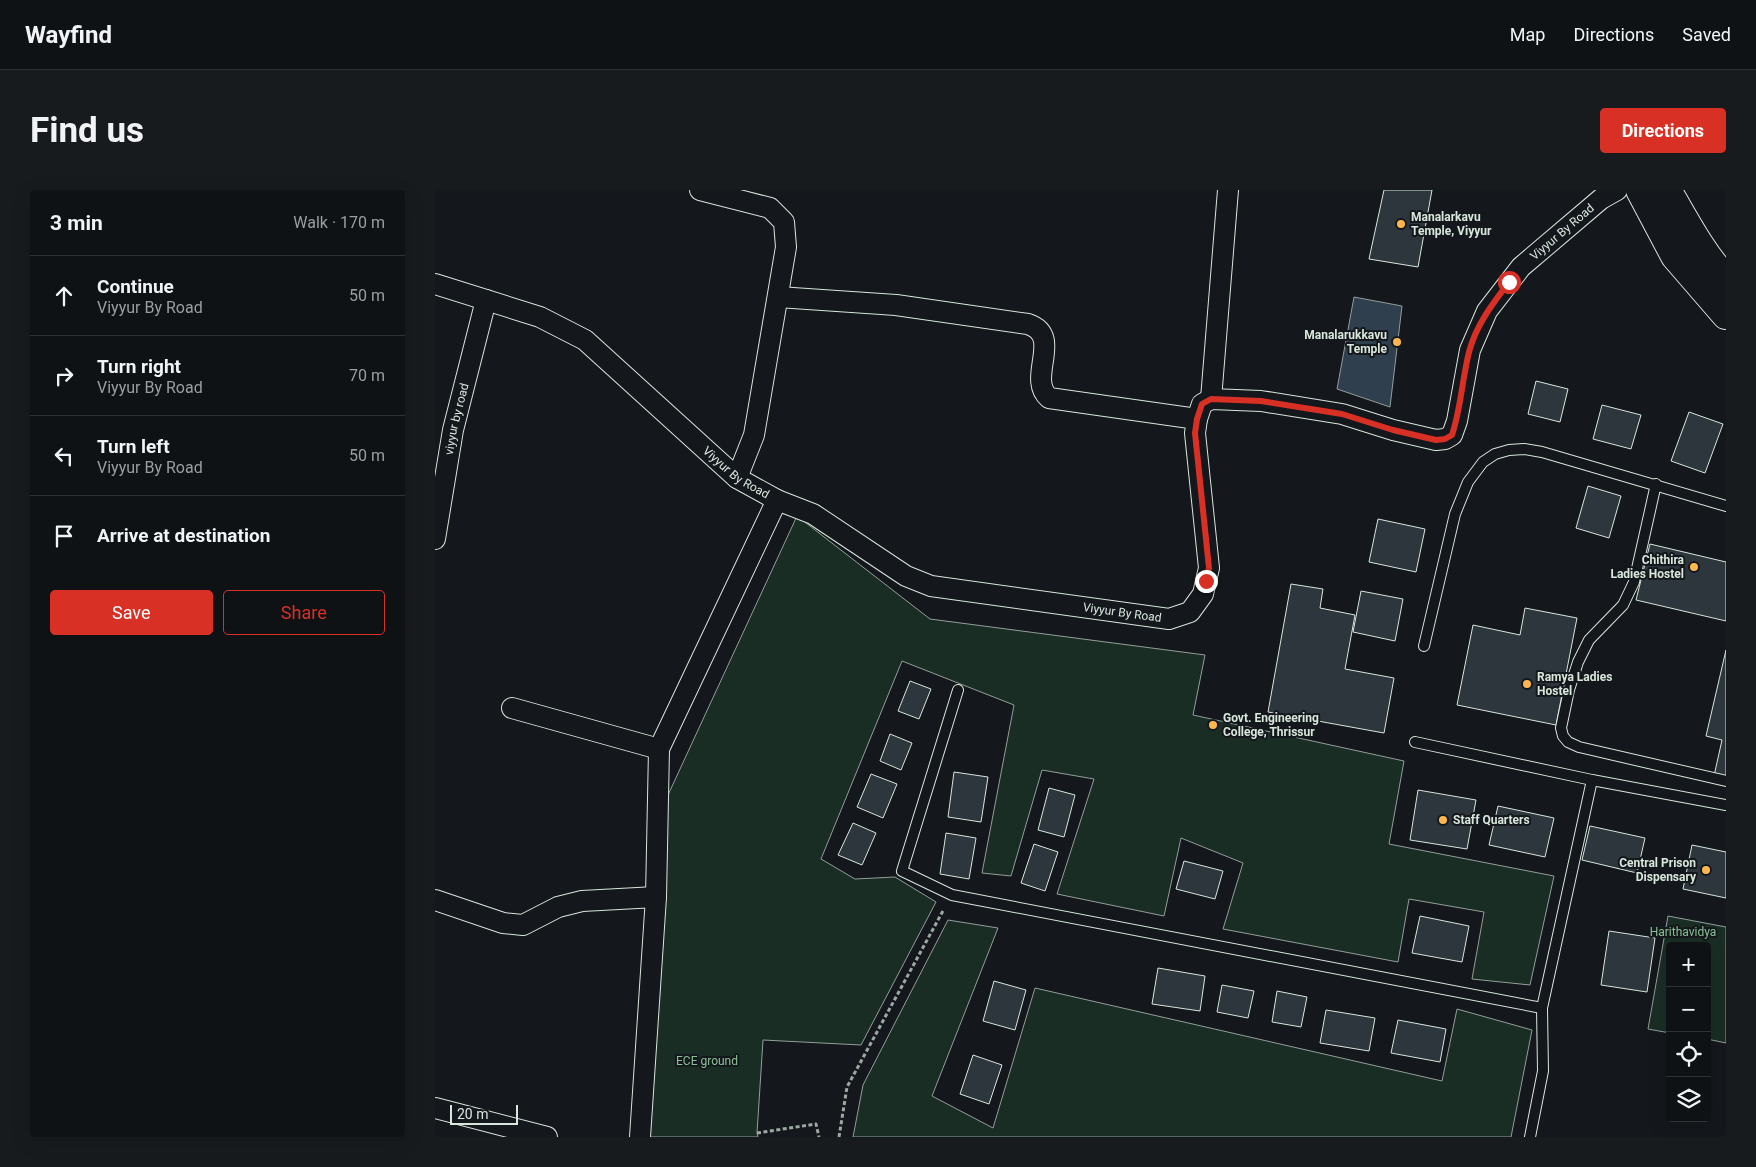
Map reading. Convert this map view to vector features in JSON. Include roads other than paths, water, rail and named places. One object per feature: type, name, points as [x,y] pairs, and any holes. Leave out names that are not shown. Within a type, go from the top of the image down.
[{"type":"main road","points":[[1640,190],[1675,256],[1726,315]]},
{"type":"main road","points":[[1667,190],[1693,234],[1726,280]]},
{"type":"street","points":[[701,190],[770,208],[784,222],[786,247],[754,435],[737,478]]},
{"type":"street","points":[[778,297],[896,305],[1028,324],[1037,327],[1041,331],[1044,340],[1041,386],[1049,398],[1197,419],[1202,404],[1211,399],[1228,190]]},
{"type":"street","name":"Viyyur By Road","points":[[1211,399],[1261,401],[1342,414],[1410,434],[1436,440],[1445,439],[1452,435],[1457,421],[1470,350],[1487,311],[1521,268],[1601,199],[1617,190]]},
{"type":"street","name":"Viyyur By Road","points":[[435,284],[540,317],[585,340],[737,478],[777,500],[813,514],[906,576],[931,586],[1169,619],[1190,612],[1203,594],[1209,568],[1195,433],[1197,419]]},
{"type":"street","name":"viyyur by road","points":[[435,539],[453,430],[486,300]]},
{"type":"street","points":[[640,1137],[656,897],[659,750],[777,500]]},
{"type":"street","points":[[512,708],[659,750]]},
{"type":"street","points":[[435,900],[503,923],[523,925],[557,907],[582,900],[656,897]]},
{"type":"street","points":[[435,1108],[547,1137]]},
{"type":"lane","points":[[1424,646],[1455,514],[1468,482],[1483,462],[1495,454],[1509,450],[1524,449],[1541,452],[1726,506]]},
{"type":"lane","points":[[1655,484],[1634,582],[1623,605],[1589,640],[1578,662],[1562,717],[1561,728],[1563,736],[1568,742],[1579,747],[1726,781]]},
{"type":"lane","points":[[958,690],[902,871],[952,895],[1542,1008]]},
{"type":"lane","points":[[1415,742],[1592,780],[1726,805]]},
{"type":"lane","points":[[1530,1137],[1543,1071],[1542,1008],[1592,780]]},
{"type":"water","points":[[1354,297],[1402,306],[1390,407],[1337,389]]},
{"type":"place","name":"Manalarkavu Temple, Viyyur","points":[[1401,224]]},
{"type":"place","name":"Manalarukkavu Temple","points":[[1397,342]]},
{"type":"place","name":"Chithira Ladies Hostel","points":[[1694,567]]},
{"type":"place","name":"Ramya Ladies Hostel","points":[[1527,684]]},
{"type":"place","name":"Govt. Engineering College, Thrissur","points":[[1213,725]]},
{"type":"place","name":"Staff Quarters","points":[[1443,820]]},
{"type":"place","name":"Central Prison Dispensary","points":[[1706,870]]},
{"type":"park label","name":"Harithavidya","points":[[1683,932]]},
{"type":"park label","name":"ECE ground","points":[[707,1061]]}]
